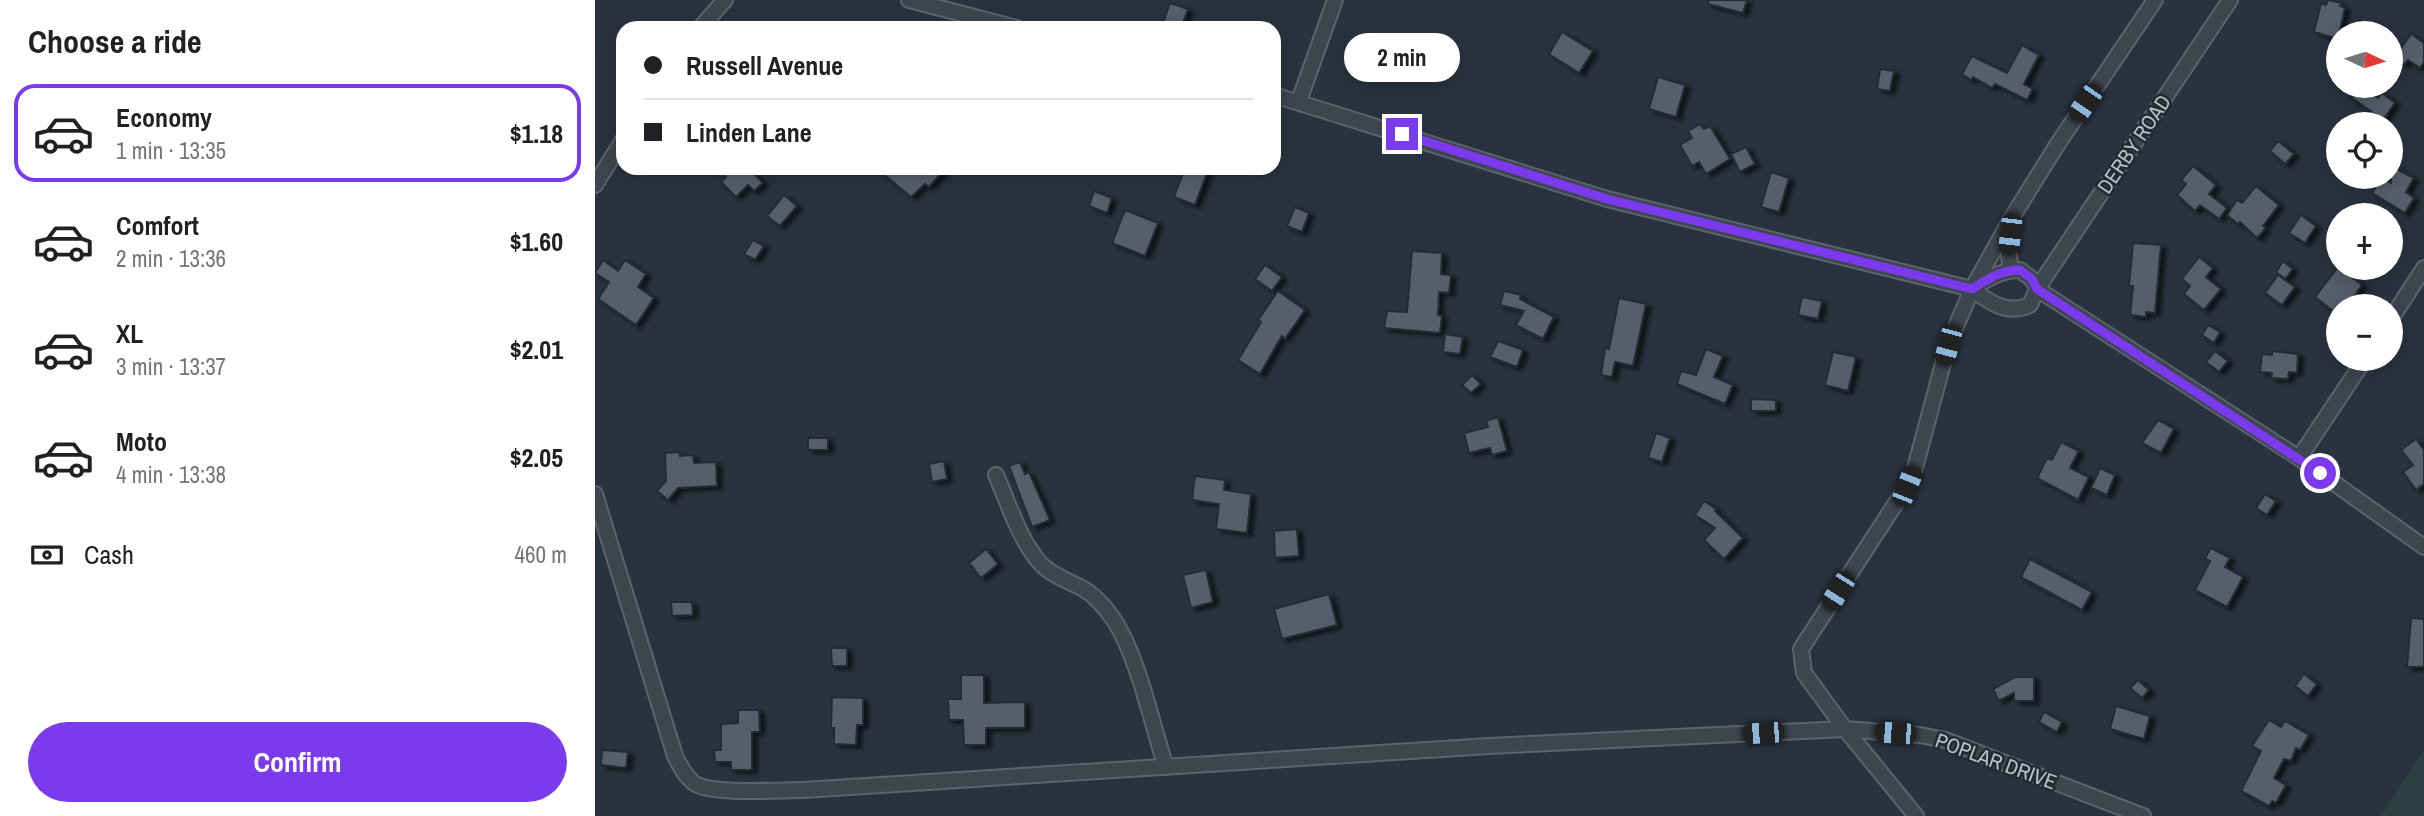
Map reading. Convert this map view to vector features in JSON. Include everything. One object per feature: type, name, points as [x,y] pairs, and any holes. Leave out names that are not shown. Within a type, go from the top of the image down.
[{"type":"street","points":[[706,21],[725,0]]},
{"type":"street","points":[[909,0],[990,21]]},
{"type":"street","points":[[1299,101],[1335,0]]},
{"type":"street","points":[[1916,816],[1845,729],[1804,673],[1801,649],[1907,486],[1915,468],[1948,345],[1972,289],[2057,145],[2155,0]]},
{"type":"street","name":"DERBY ROAD","points":[[1972,289],[1992,304],[2004,309],[2030,305],[2037,289],[2230,0]]},
{"type":"street","points":[[1281,97],[1607,199],[1972,289],[1993,276],[2020,270],[2032,279],[2037,289],[2299,458],[2424,547]]},
{"type":"street","points":[[595,185],[616,151]]},
{"type":"street","points":[[2011,219],[2008,249],[2011,270]]},
{"type":"street","points":[[2403,300],[2424,268]]},
{"type":"street","points":[[2299,458],[2357,371]]},
{"type":"street","points":[[996,475],[1026,542],[1041,564],[1056,577],[1082,588],[1097,599],[1114,621],[1132,655],[1166,767]]},
{"type":"street","name":"POPLAR DRIVE","points":[[595,494],[675,756],[684,773],[701,787],[719,790],[803,790],[1489,746],[1845,729],[1920,735],[1945,740],[2143,816]]},
{"type":"green space","points":[[2424,750],[2424,816],[2381,816]]},
{"type":"building","points":[[1708,0],[1747,0],[1743,13],[1708,4]]},
{"type":"building","points":[[2328,0],[2341,3],[2340,6],[2345,8],[2342,21],[2326,21],[2326,36],[2314,32],[2321,3],[2326,5]]},
{"type":"building","points":[[1170,3],[1188,9],[1184,21],[1164,21]]},
{"type":"building","points":[[1562,32],[1593,51],[1579,73],[1549,54]]},
{"type":"building","points":[[2411,34],[2424,43],[2424,62],[2420,68],[2408,60],[2403,64],[2403,45]]},
{"type":"building","points":[[2022,45],[2039,55],[2024,84],[2033,89],[2027,100],[1995,84],[1992,88],[1962,74],[1972,56],[2007,73]]},
{"type":"building","points":[[1880,69],[1894,71],[1890,91],[1877,89]]},
{"type":"building","points":[[1658,77],[1685,85],[1676,117],[1649,109]]},
{"type":"building","points":[[2352,98],[2388,98],[2395,103],[2389,112],[2372,112]]},
{"type":"building","points":[[1700,124],[1704,129],[1710,126],[1730,159],[1706,174],[1699,162],[1692,166],[1680,145],[1692,138],[1688,131]]},
{"type":"building","points":[[2278,141],[2294,154],[2285,164],[2270,151]]},
{"type":"building","points":[[1746,147],[1755,164],[1740,172],[1731,154]]},
{"type":"building","points":[[2193,166],[2216,185],[2209,194],[2227,208],[2219,219],[2200,205],[2195,211],[2177,195],[2186,184],[2181,180]]},
{"type":"building","points":[[1771,172],[1789,178],[1779,212],[1761,207]]},
{"type":"building","points":[[2403,172],[2414,178],[2406,192],[2414,198],[2405,213],[2403,203],[2388,203],[2372,193],[2374,189],[2403,189]]},
{"type":"building","points":[[724,175],[755,175],[763,183],[754,191],[748,185],[736,197],[721,182],[726,177]]},
{"type":"building","points":[[884,175],[940,175],[929,187],[925,184],[911,197]]},
{"type":"building","points":[[1182,175],[1206,175],[1195,205],[1174,197]]},
{"type":"building","points":[[2256,186],[2279,205],[2257,238],[2240,222],[2238,224],[2227,215],[2237,200],[2242,203]]},
{"type":"building","points":[[1094,191],[1112,198],[1107,213],[1089,206]]},
{"type":"building","points":[[784,195],[797,206],[780,226],[767,216]]},
{"type":"building","points":[[1295,207],[1309,213],[1302,232],[1287,226]]},
{"type":"building","points":[[1125,210],[1158,223],[1145,256],[1112,243]]},
{"type":"building","points":[[2301,215],[2316,226],[2305,243],[2289,233]]},
{"type":"building","points":[[753,240],[764,246],[755,260],[744,254]]},
{"type":"building","points":[[2133,243],[2161,245],[2155,313],[2146,312],[2146,317],[2130,315],[2133,286],[2129,286]]},
{"type":"building","points":[[1412,251],[1442,253],[1441,274],[1451,275],[1449,293],[1439,292],[1438,315],[1442,316],[1440,333],[1384,328],[1387,311],[1407,312]]},
{"type":"building","points":[[2199,257],[2213,268],[2206,277],[2221,289],[2204,310],[2184,294],[2190,286],[2182,279]]},
{"type":"building","points":[[603,260],[618,271],[625,260],[646,274],[638,287],[654,298],[636,325],[598,299],[609,282],[595,273]]},
{"type":"building","points":[[2283,261],[2293,269],[2285,279],[2276,272]]},
{"type":"building","points":[[1265,265],[1282,277],[1272,291],[1255,279]]},
{"type":"building","points":[[2278,275],[2295,287],[2282,305],[2265,293]]},
{"type":"building","points":[[2328,280],[2355,280],[2362,285],[2356,294],[2326,294],[2326,306],[2315,297]]},
{"type":"building","points":[[1278,291],[1305,310],[1285,339],[1282,336],[1260,374],[1238,360],[1261,322],[1258,320]]},
{"type":"building","points":[[1504,291],[1521,295],[1520,299],[1554,317],[1543,339],[1516,325],[1524,311],[1500,305]]},
{"type":"building","points":[[1802,297],[1822,301],[1818,319],[1798,315]]},
{"type":"building","points":[[1619,298],[1646,304],[1633,366],[1615,362],[1612,377],[1601,375],[1605,348],[1609,349]]},
{"type":"building","points":[[2208,325],[2220,332],[2214,343],[2202,335]]},
{"type":"building","points":[[1445,334],[1463,337],[1460,354],[1443,352]]},
{"type":"building","points":[[1498,341],[1523,350],[1517,367],[1490,357]]},
{"type":"building","points":[[1706,349],[1723,356],[1714,377],[1733,385],[1725,404],[1677,384],[1681,371],[1696,375]]},
{"type":"building","points":[[2215,351],[2228,361],[2219,372],[2206,362]]},
{"type":"building","points":[[2272,351],[2298,354],[2297,373],[2289,372],[2288,379],[2271,378],[2272,373],[2260,372],[2262,354],[2272,355]]},
{"type":"building","points":[[1833,352],[1856,357],[1848,391],[1825,385]]},
{"type":"building","points":[[1472,375],[1481,384],[1471,393],[1462,385]]},
{"type":"building","points":[[1751,399],[1776,400],[1776,411],[1751,411]]},
{"type":"building","points":[[1498,417],[1507,451],[1492,455],[1490,448],[1469,453],[1464,433],[1488,427],[1486,421]]},
{"type":"building","points":[[2158,420],[2174,429],[2161,453],[2142,443]]},
{"type":"building","points":[[1656,433],[1670,438],[1662,462],[1648,458]]},
{"type":"building","points":[[808,438],[828,438],[828,450],[808,450]]},
{"type":"building","points":[[2416,439],[2424,450],[2424,484],[2416,490],[2403,472],[2413,465],[2401,450]]},
{"type":"building","points":[[2061,442],[2079,451],[2070,468],[2089,477],[2078,500],[2037,478],[2047,458],[2052,460]]},
{"type":"building","points":[[679,452],[680,456],[693,455],[694,463],[716,462],[717,486],[678,488],[668,500],[657,491],[666,481],[665,453]]},
{"type":"building","points":[[944,461],[947,479],[932,482],[929,464]]},
{"type":"building","points":[[1020,462],[1025,474],[1029,472],[1050,520],[1032,527],[1009,466]]},
{"type":"building","points":[[2100,468],[2115,475],[2107,495],[2091,488]]},
{"type":"building","points":[[1195,476],[1225,480],[1224,490],[1251,494],[1247,533],[1216,529],[1219,504],[1192,500]]},
{"type":"building","points":[[2265,494],[2276,501],[2267,515],[2256,508]]},
{"type":"building","points":[[1704,501],[1716,509],[1743,538],[1724,559],[1704,540],[1715,528],[1695,515]]},
{"type":"building","points":[[1297,529],[1299,556],[1275,558],[1274,531]]},
{"type":"building","points":[[2211,548],[2230,558],[2225,567],[2243,577],[2227,607],[2195,590],[2210,561],[2205,558]]},
{"type":"building","points":[[986,549],[998,564],[981,578],[969,563]]},
{"type":"building","points":[[2030,559],[2092,592],[2082,610],[2021,577]]},
{"type":"building","points":[[1206,570],[1213,602],[1191,608],[1183,575]]},
{"type":"building","points":[[1329,594],[1337,625],[1282,639],[1274,609]]},
{"type":"building","points":[[671,602],[692,602],[693,615],[672,616]]},
{"type":"building","points":[[2411,618],[2424,619],[2424,667],[2407,667]]},
{"type":"building","points":[[831,648],[847,648],[847,666],[832,666]]},
{"type":"building","points":[[2304,674],[2317,684],[2308,696],[2295,686]]},
{"type":"building","points":[[961,675],[984,675],[984,703],[1025,702],[1025,728],[986,728],[986,745],[964,745],[963,720],[949,720],[948,699],[961,699]]},
{"type":"building","points":[[2015,677],[2034,677],[2034,701],[2014,701],[2014,693],[1999,701],[1993,689]]},
{"type":"building","points":[[2138,680],[2149,690],[2142,698],[2130,688]]},
{"type":"building","points":[[832,697],[863,698],[863,725],[857,725],[856,745],[834,744],[834,728],[831,728]]},
{"type":"building","points":[[2116,706],[2150,716],[2144,739],[2110,729]]},
{"type":"building","points":[[738,710],[759,710],[760,732],[752,732],[752,770],[731,770],[731,762],[715,762],[714,750],[721,750],[721,724],[738,723]]},
{"type":"building","points":[[2044,712],[2062,722],[2057,732],[2039,722]]},
{"type":"building","points":[[2269,720],[2281,727],[2285,721],[2309,735],[2300,750],[2296,748],[2291,761],[2284,759],[2274,778],[2286,785],[2276,803],[2272,801],[2269,806],[2241,791],[2261,751],[2252,746]]},
{"type":"building","points":[[602,750],[628,752],[626,768],[601,765]]},
{"type":"route","points":[[1402,134],[1607,199],[1972,289],[1993,276],[2020,270],[2032,279],[2037,289],[2320,473]]}]
